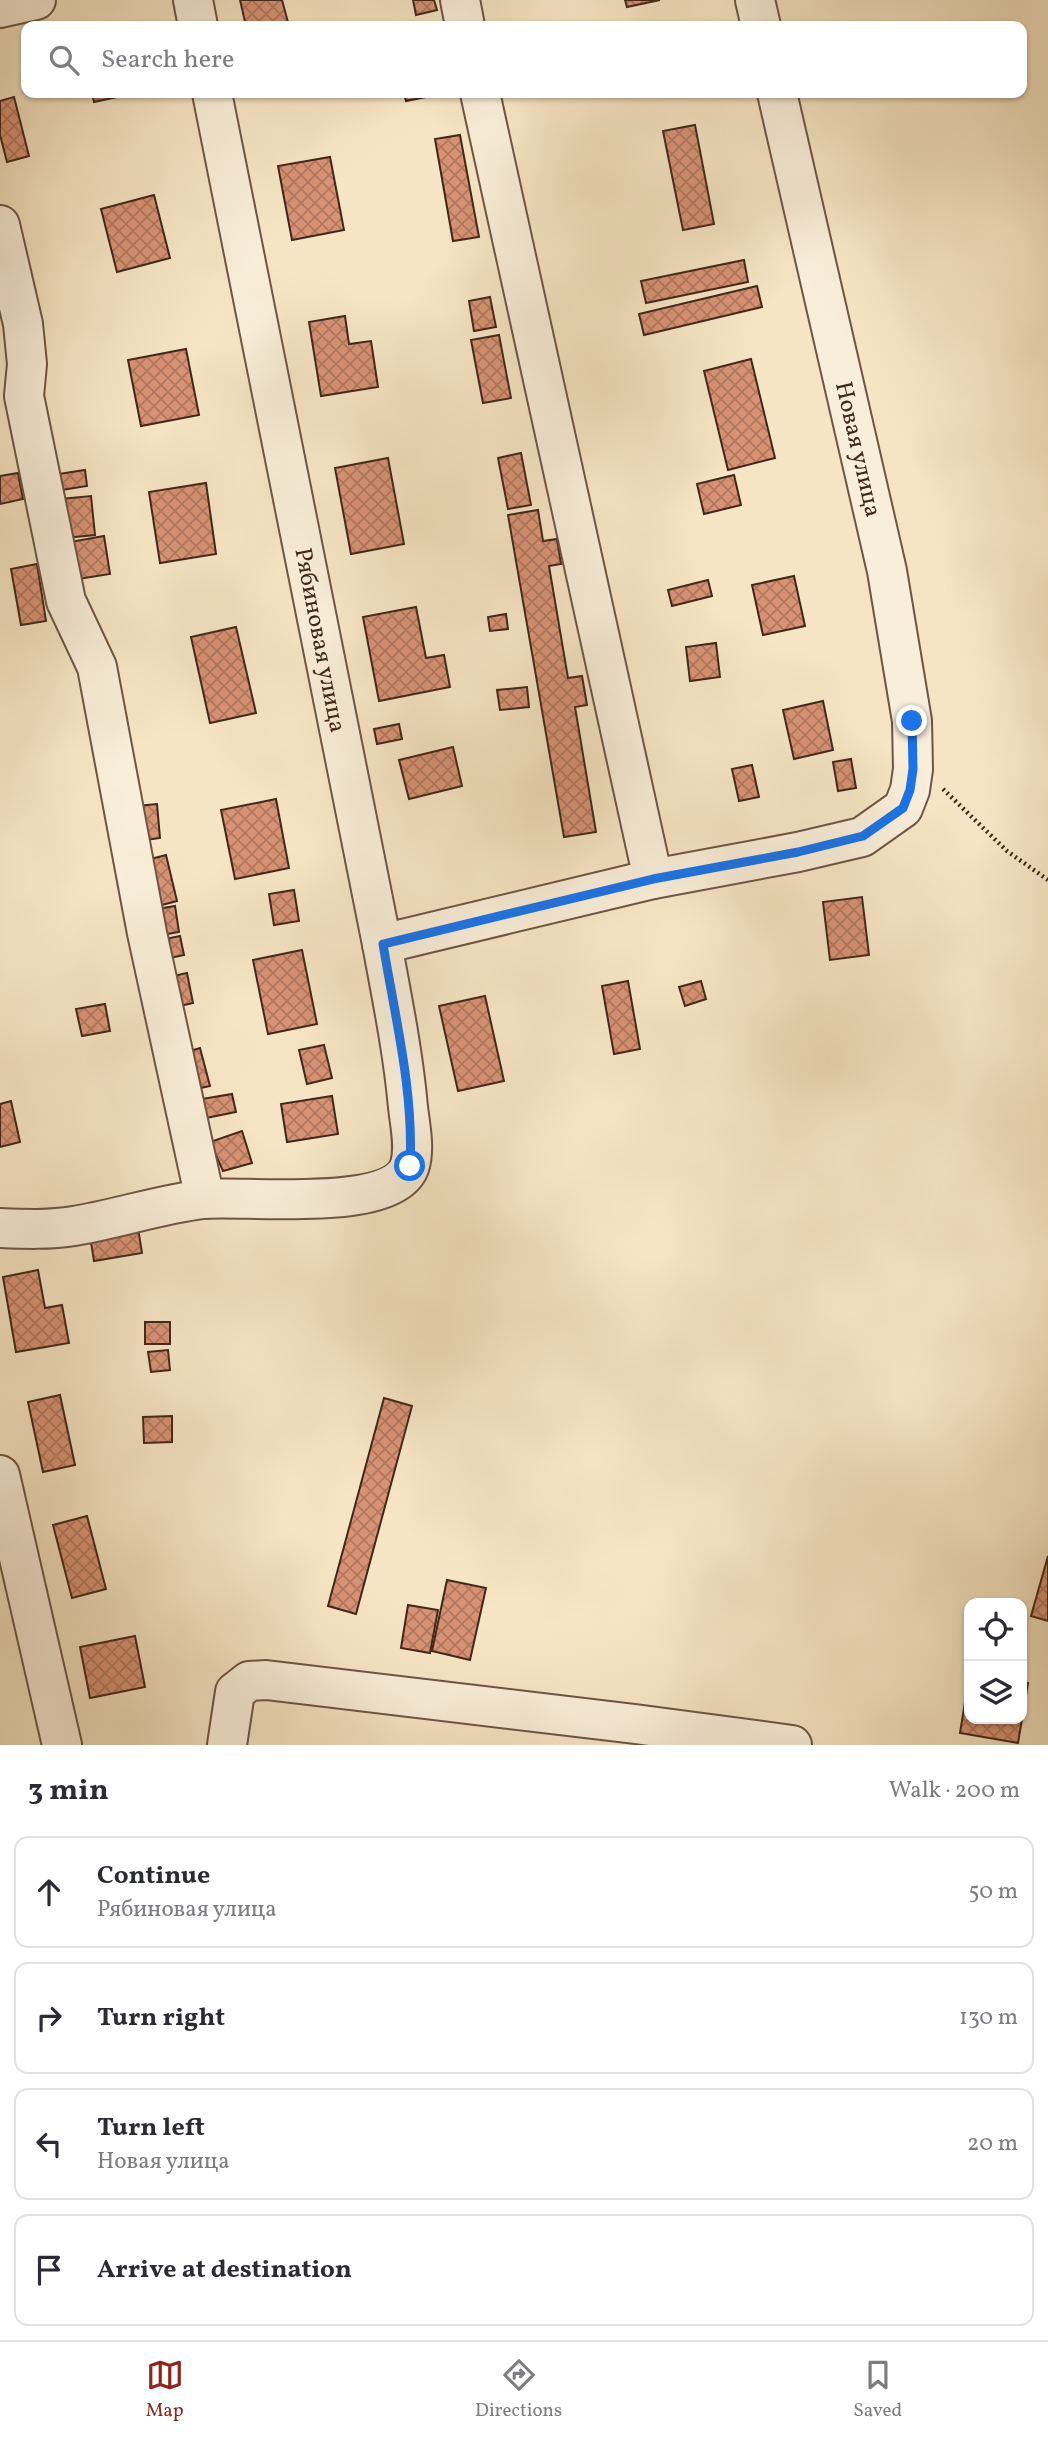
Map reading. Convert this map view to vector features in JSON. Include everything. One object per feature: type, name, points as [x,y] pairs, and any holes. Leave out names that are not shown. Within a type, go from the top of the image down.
[{"type":"street","points":[[0,8],[36,0]]},
{"type":"street","points":[[193,0],[197,21]]},
{"type":"street","points":[[460,0],[465,21]]},
{"type":"street","points":[[755,0],[760,21]]},
{"type":"street","name":"Рябиновая улица","points":[[205,1199],[296,1201],[347,1196],[396,1185],[410,1166],[412,1136],[404,1065],[383,944],[213,98]]},
{"type":"street","points":[[383,944],[653,879],[481,98]]},
{"type":"street","name":"Новая улица","points":[[653,879],[798,852],[863,836],[903,808],[910,790],[913,769],[912,721],[887,571],[778,98]]},
{"type":"street","points":[[0,225],[23,324],[27,364],[24,396],[66,601],[97,667],[147,933],[205,1199],[71,1227],[0,1228]]},
{"type":"street","points":[[0,1475],[62,1745]]},
{"type":"street","points":[[227,1745],[235,1692],[249,1681],[265,1680],[792,1745]]},
{"type":"path","points":[[913,769],[950,794],[1007,851],[1048,880]]},
{"type":"building","points":[[240,0],[282,0],[288,21],[245,21]]},
{"type":"building","points":[[413,0],[434,0],[437,10],[416,15]]},
{"type":"building","points":[[625,0],[660,0],[627,7]]},
{"type":"building","points":[[14,97],[29,156],[7,162],[0,135],[0,101]]},
{"type":"building","points":[[93,98],[112,98],[94,102]]},
{"type":"building","points":[[695,125],[714,224],[683,230],[663,131]]},
{"type":"building","points":[[460,135],[479,237],[453,241],[435,139]]},
{"type":"building","points":[[330,157],[344,230],[292,240],[278,166]]},
{"type":"building","points":[[154,195],[170,258],[117,272],[101,209]]},
{"type":"building","points":[[744,260],[748,282],[646,303],[641,281]]},
{"type":"building","points":[[757,286],[762,307],[644,335],[639,314]]},
{"type":"building","points":[[490,297],[496,327],[474,331],[469,301]]},
{"type":"building","points":[[345,316],[349,344],[371,341],[378,387],[321,396],[309,322]]},
{"type":"building","points":[[499,335],[511,398],[483,403],[471,340]]},
{"type":"building","points":[[186,349],[199,415],[141,426],[128,360]]},
{"type":"building","points":[[751,359],[775,458],[728,470],[704,371]]},
{"type":"building","points":[[521,453],[531,505],[508,509],[498,458]]},
{"type":"building","points":[[388,458],[404,544],[351,554],[335,468]]},
{"type":"building","points":[[85,470],[87,486],[55,491],[52,475]]},
{"type":"building","points":[[18,473],[23,499],[0,504],[0,476]]},
{"type":"building","points":[[734,475],[741,505],[704,514],[697,484]]},
{"type":"building","points":[[206,483],[216,554],[160,563],[149,492]]},
{"type":"building","points":[[91,496],[95,535],[65,538],[61,499]]},
{"type":"building","points":[[538,510],[543,541],[557,539],[561,564],[549,566],[568,678],[582,676],[587,705],[575,707],[596,832],[564,837],[508,515]]},
{"type":"building","points":[[104,536],[110,574],[65,581],[59,544]]},
{"type":"building","points":[[37,564],[46,621],[21,625],[11,569]]},
{"type":"building","points":[[794,576],[805,626],[763,635],[752,585]]},
{"type":"building","points":[[708,580],[712,596],[672,606],[668,590]]},
{"type":"building","points":[[416,607],[426,658],[444,655],[450,687],[379,701],[363,617]]},
{"type":"building","points":[[506,614],[508,629],[490,631],[488,617]]},
{"type":"building","points":[[236,627],[256,713],[210,723],[191,637]]},
{"type":"building","points":[[716,643],[720,677],[690,681],[686,647]]},
{"type":"building","points":[[527,687],[529,707],[500,710],[497,690]]},
{"type":"building","points":[[823,701],[833,750],[794,759],[783,710]]},
{"type":"building","points":[[399,724],[402,739],[377,744],[374,729]]},
{"type":"building","points":[[453,747],[462,786],[409,799],[399,760]]},
{"type":"building","points":[[851,759],[856,788],[838,791],[833,762]]},
{"type":"building","points":[[752,765],[759,797],[739,801],[732,769]]},
{"type":"building","points":[[276,799],[289,868],[235,879],[221,810]]},
{"type":"building","points":[[157,804],[160,838],[139,841],[136,806]]},
{"type":"building","points":[[166,855],[177,901],[158,906],[147,860]]},
{"type":"building","points":[[294,890],[299,921],[274,925],[269,894]]},
{"type":"building","points":[[862,897],[869,955],[830,960],[823,902]]},
{"type":"building","points":[[175,906],[179,932],[150,937],[145,911]]},
{"type":"building","points":[[180,936],[184,955],[156,961],[152,942]]},
{"type":"building","points":[[302,950],[317,1024],[268,1034],[253,960]]},
{"type":"building","points":[[187,973],[193,1003],[167,1009],[160,979]]},
{"type":"building","points":[[628,981],[640,1049],[614,1054],[602,986]]},
{"type":"building","points":[[701,981],[706,999],[685,1006],[679,987]]},
{"type":"building","points":[[485,996],[504,1081],[458,1091],[439,1006]]},
{"type":"building","points":[[105,1004],[110,1031],[82,1036],[76,1009]]},
{"type":"building","points":[[324,1045],[332,1078],[307,1084],[299,1050]]},
{"type":"building","points":[[200,1048],[210,1086],[196,1089],[187,1052]]},
{"type":"building","points":[[232,1094],[236,1112],[206,1118],[202,1099]]},
{"type":"building","points":[[332,1096],[338,1134],[287,1142],[281,1104]]},
{"type":"building","points":[[11,1101],[20,1142],[0,1147],[0,1104]]},
{"type":"building","points":[[242,1131],[252,1163],[223,1171],[210,1142]]},
{"type":"building","points":[[138,1228],[142,1253],[94,1261],[90,1236]]},
{"type":"building","points":[[38,1270],[45,1308],[62,1305],[69,1343],[16,1352],[3,1277]]},
{"type":"building","points":[[145,1322],[170,1322],[170,1344],[145,1344]]},
{"type":"building","points":[[168,1350],[170,1370],[151,1372],[148,1352]]},
{"type":"building","points":[[60,1395],[75,1465],[43,1472],[28,1402]]},
{"type":"building","points":[[384,1398],[412,1406],[356,1614],[328,1606]]},
{"type":"building","points":[[172,1416],[172,1442],[144,1443],[143,1417]]},
{"type":"building","points":[[87,1516],[106,1589],[72,1598],[53,1525]]},
{"type":"building","points":[[1048,1556],[1048,1621],[1031,1616]]},
{"type":"building","points":[[447,1580],[486,1588],[470,1660],[432,1651]]},
{"type":"building","points":[[408,1605],[438,1610],[430,1653],[401,1648]]},
{"type":"building","points":[[135,1636],[145,1687],[90,1698],[80,1647]]},
{"type":"building","points":[[964,1709],[964,1724],[1021,1724],[1018,1743],[960,1733]]},
{"type":"route","points":[[410,1166],[412,1136],[404,1065],[383,944],[653,879],[798,852],[863,836],[903,808],[910,790],[913,769],[912,721]]}]
